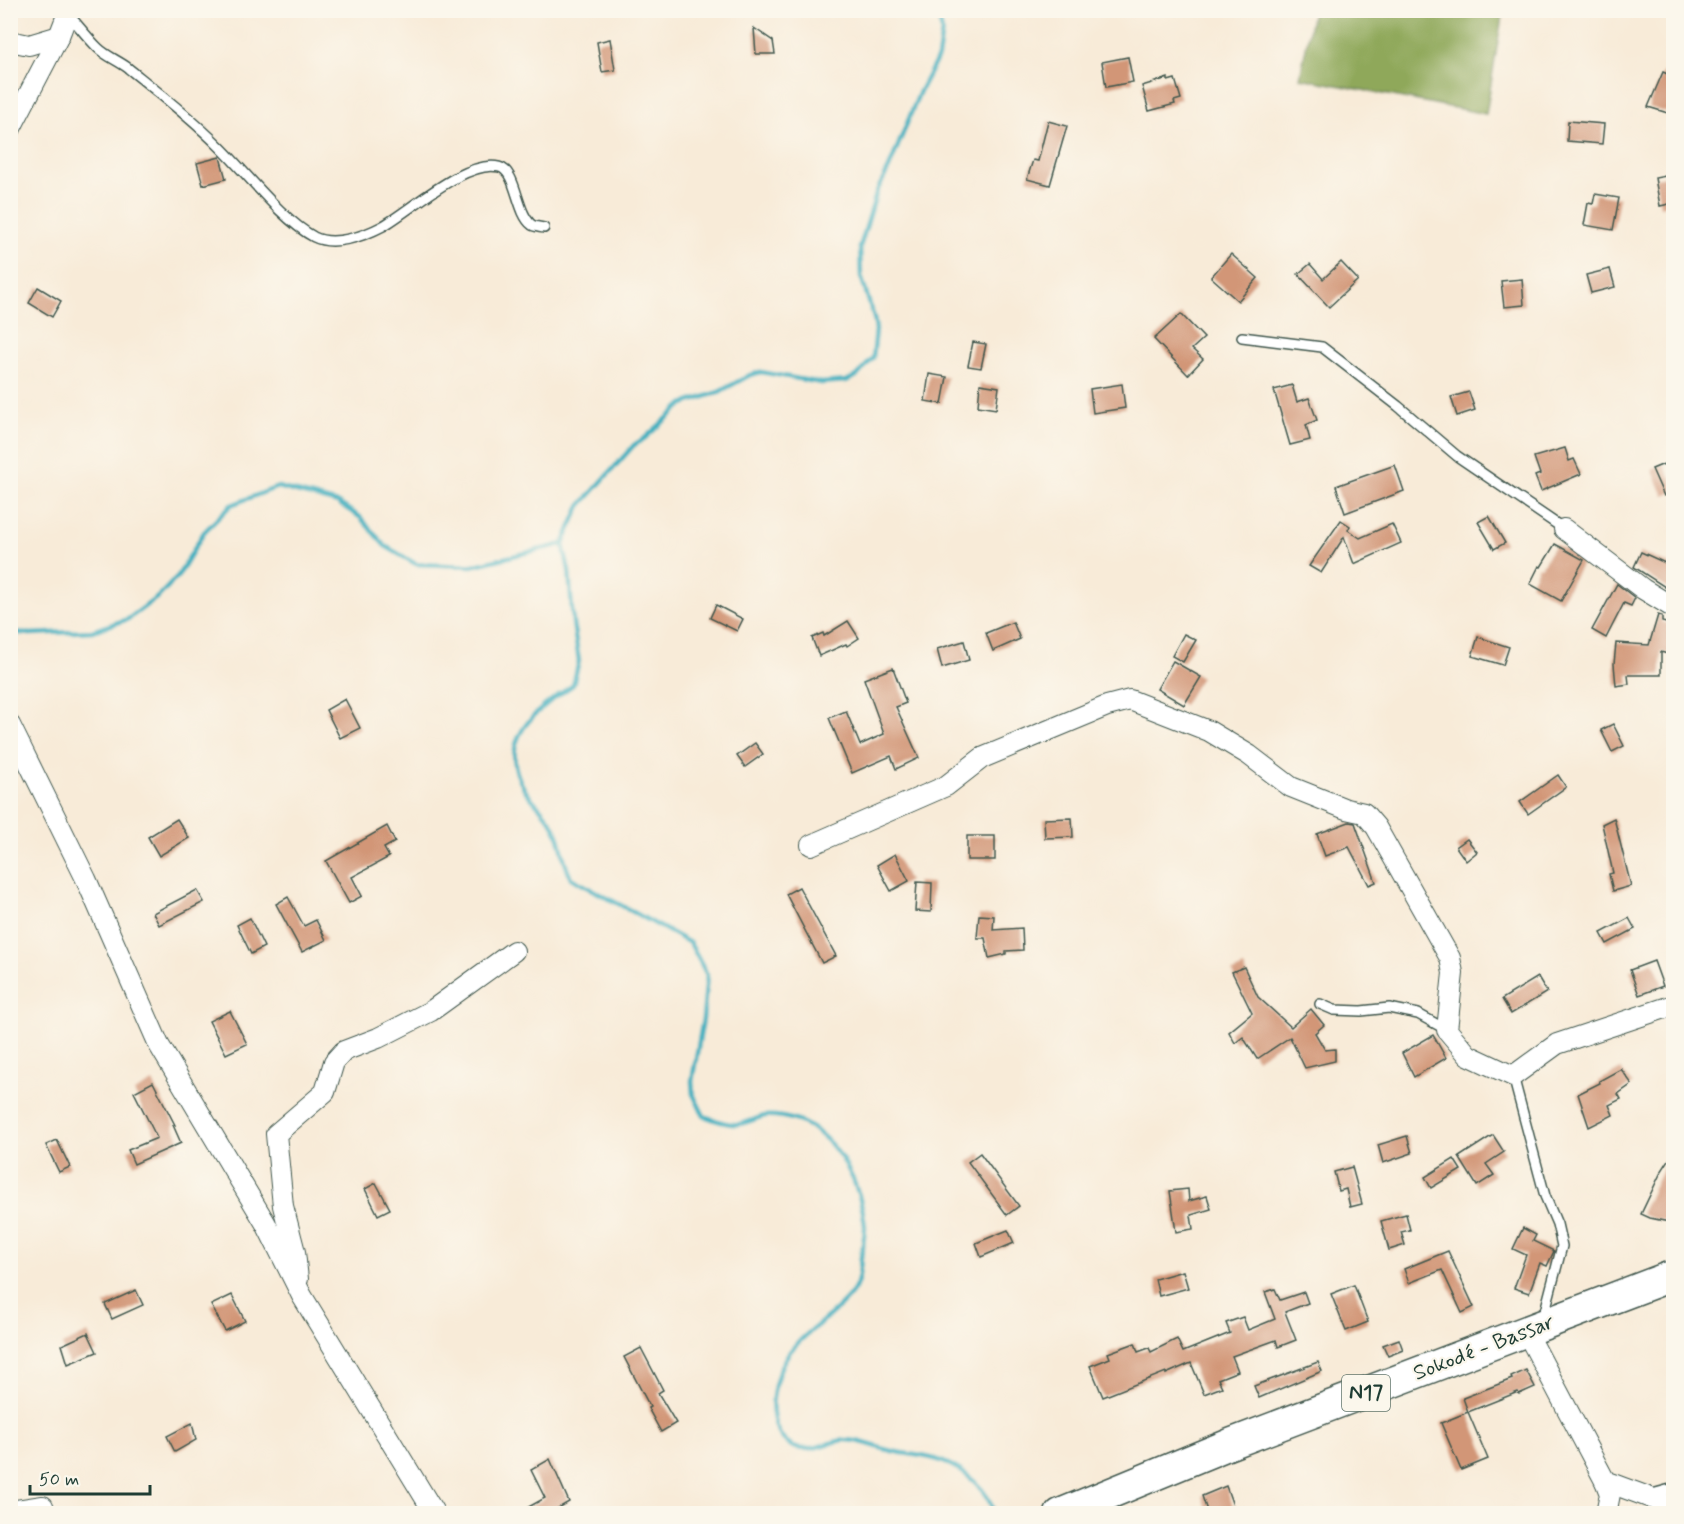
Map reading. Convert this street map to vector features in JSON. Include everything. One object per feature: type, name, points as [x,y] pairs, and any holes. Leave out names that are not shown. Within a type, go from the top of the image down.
[{"type":"main road","name":"Sokodé - Bassar","points":[[1060,1514],[1230,1444],[1674,1275]]},
{"type":"street","points":[[10,129],[68,12]]},
{"type":"street","points":[[10,41],[29,45],[58,36]]},
{"type":"street","points":[[1564,529],[1643,589],[1674,608]]},
{"type":"street","points":[[810,845],[946,786],[982,758],[1107,706],[1130,700],[1209,731],[1249,755],[1291,787],[1346,809],[1364,813],[1376,827],[1450,958],[1453,973],[1448,1030],[1468,1055],[1513,1076],[1557,1044],[1674,1005]]},
{"type":"street","points":[[10,725],[86,879],[159,1045],[266,1224],[300,1292],[435,1514]]},
{"type":"street","points":[[300,1292],[295,1252],[283,1206],[276,1134],[325,1092],[334,1062],[344,1051],[378,1038],[431,1011],[514,951]]},
{"type":"street","points":[[1534,1329],[1605,1481],[1610,1494],[1606,1514]]},
{"type":"street","points":[[1605,1481],[1646,1495],[1674,1508]]},
{"type":"street","points":[[10,1511],[43,1506],[46,1514]]},
{"type":"lane","points":[[68,12],[100,50],[122,63],[173,104],[218,145],[290,219],[313,237],[327,241],[342,241],[382,226],[457,176],[485,167],[500,167],[508,173],[525,218],[533,226],[544,228]]},
{"type":"lane","points":[[1242,337],[1322,347],[1398,406],[1457,456],[1564,529]]},
{"type":"lane","points":[[1320,1004],[1334,1010],[1361,1011],[1389,1008],[1418,1014],[1448,1030]]},
{"type":"lane","points":[[1513,1076],[1545,1196],[1557,1224],[1562,1246],[1534,1329]]},
{"type":"lane","points":[[1646,1495],[1674,1488]]},
{"type":"green space","points":[[1313,11],[1503,11],[1486,114],[1300,78]]},
{"type":"building","points":[[754,28],[773,41],[775,54],[756,54]]},
{"type":"building","points":[[610,39],[615,70],[602,72],[597,42]]},
{"type":"building","points":[[1128,57],[1133,82],[1106,87],[1102,62]]},
{"type":"building","points":[[1663,72],[1674,77],[1674,104],[1668,113],[1648,107]]},
{"type":"building","points":[[1168,78],[1168,81],[1175,79],[1181,99],[1174,101],[1175,104],[1149,111],[1142,86]]},
{"type":"building","points":[[1048,121],[1067,126],[1050,185],[1027,179],[1033,160],[1038,161]]},
{"type":"building","points":[[1568,121],[1604,124],[1602,144],[1567,141]]},
{"type":"building","points":[[220,157],[226,179],[203,185],[197,163]]},
{"type":"building","points":[[1671,175],[1674,203],[1660,206],[1655,178]]},
{"type":"building","points":[[1595,194],[1619,198],[1613,230],[1584,225],[1588,203],[1593,204]]},
{"type":"building","points":[[1231,254],[1258,278],[1238,301],[1211,277]]},
{"type":"building","points":[[1341,262],[1358,280],[1329,307],[1298,274],[1310,264],[1323,279]]},
{"type":"building","points":[[1610,269],[1615,287],[1591,293],[1586,275]]},
{"type":"building","points":[[1522,279],[1524,305],[1504,307],[1501,281]]},
{"type":"building","points":[[38,287],[61,301],[52,317],[29,303]]},
{"type":"building","points":[[1181,314],[1204,338],[1192,349],[1203,359],[1188,375],[1154,339]]},
{"type":"building","points":[[973,342],[986,344],[981,368],[968,366]]},
{"type":"building","points":[[929,374],[947,377],[942,404],[925,401]]},
{"type":"building","points":[[980,384],[999,387],[996,409],[978,406]]},
{"type":"building","points":[[1122,384],[1125,408],[1093,413],[1090,389]]},
{"type":"building","points":[[1292,385],[1297,402],[1309,398],[1317,420],[1306,425],[1310,440],[1290,445],[1274,390]]},
{"type":"building","points":[[1469,392],[1475,410],[1457,416],[1451,397]]},
{"type":"building","points":[[1565,448],[1569,461],[1574,459],[1581,474],[1541,491],[1535,476],[1540,474],[1534,457]]},
{"type":"building","points":[[1664,464],[1674,485],[1674,492],[1664,496],[1652,469]]},
{"type":"building","points":[[1395,465],[1404,491],[1345,513],[1336,486]]},
{"type":"building","points":[[1489,516],[1505,543],[1494,549],[1478,522]]},
{"type":"building","points":[[1341,520],[1350,526],[1348,530],[1360,538],[1392,524],[1401,543],[1354,564],[1344,537],[1321,573],[1309,566]]},
{"type":"building","points":[[1555,544],[1584,560],[1561,601],[1530,584],[1539,566],[1541,567]]},
{"type":"building","points":[[1641,552],[1674,567],[1674,577],[1668,589],[1634,567]]},
{"type":"building","points":[[1617,584],[1635,598],[1631,606],[1624,603],[1606,638],[1592,630]]},
{"type":"building","points":[[716,605],[743,619],[737,631],[710,618]]},
{"type":"building","points":[[1658,615],[1662,616],[1662,622],[1674,625],[1674,656],[1661,652],[1661,675],[1628,675],[1629,684],[1616,686],[1614,664],[1616,643],[1649,645]]},
{"type":"building","points":[[848,621],[859,638],[847,646],[846,644],[819,656],[812,638],[823,633],[824,636]]},
{"type":"building","points":[[1013,622],[1020,639],[993,651],[986,633]]},
{"type":"building","points":[[1184,634],[1196,640],[1183,662],[1172,656]]},
{"type":"building","points":[[1478,637],[1509,647],[1503,665],[1472,656]]},
{"type":"building","points":[[964,641],[969,660],[942,668],[937,649]]},
{"type":"building","points":[[1173,661],[1201,677],[1184,705],[1157,689]]},
{"type":"building","points":[[893,668],[906,703],[896,707],[919,758],[896,769],[891,756],[852,773],[829,718],[846,711],[860,745],[884,734],[864,679]]},
{"type":"building","points":[[345,699],[360,728],[340,738],[326,710]]},
{"type":"building","points":[[1613,724],[1624,746],[1612,752],[1601,730]]},
{"type":"building","points":[[755,743],[763,754],[745,767],[737,756]]},
{"type":"building","points":[[1558,775],[1566,787],[1528,814],[1520,802]]},
{"type":"building","points":[[1072,818],[1073,837],[1045,838],[1044,819]]},
{"type":"building","points":[[1614,818],[1631,886],[1613,891],[1609,874],[1613,873],[1602,824]]},
{"type":"building","points":[[177,819],[189,838],[159,856],[148,837]]},
{"type":"building","points":[[1349,822],[1355,823],[1376,882],[1369,885],[1349,847],[1325,856],[1317,834]]},
{"type":"building","points":[[387,826],[395,842],[384,848],[389,857],[352,877],[362,896],[349,903],[326,861]]},
{"type":"building","points":[[967,836],[995,836],[995,860],[967,860]]},
{"type":"building","points":[[1467,839],[1477,852],[1466,861],[1456,847]]},
{"type":"building","points":[[895,854],[909,881],[891,891],[877,865]]},
{"type":"building","points":[[917,882],[932,883],[931,912],[915,911]]},
{"type":"building","points":[[799,887],[836,956],[822,963],[786,894]]},
{"type":"building","points":[[197,890],[204,902],[159,925],[153,913]]},
{"type":"building","points":[[288,897],[304,926],[316,920],[326,940],[302,952],[276,904]]},
{"type":"building","points":[[979,915],[994,916],[993,930],[1022,928],[1023,950],[1006,951],[1006,954],[989,958],[985,938],[977,938]]},
{"type":"building","points":[[250,918],[264,947],[251,954],[237,925]]},
{"type":"building","points":[[1629,918],[1635,929],[1607,944],[1601,933]]},
{"type":"building","points":[[1654,961],[1663,986],[1639,995],[1630,970]]},
{"type":"building","points":[[1244,967],[1258,997],[1291,1027],[1311,1009],[1324,1025],[1315,1033],[1325,1050],[1335,1049],[1335,1061],[1305,1068],[1290,1037],[1257,1059],[1243,1037],[1235,1043],[1229,1032],[1252,1013],[1232,972]]},
{"type":"building","points":[[1538,977],[1547,992],[1511,1014],[1502,999]]},
{"type":"building","points":[[230,1011],[247,1044],[226,1054],[209,1021]]},
{"type":"building","points":[[1433,1035],[1446,1058],[1414,1077],[1402,1053]]},
{"type":"building","points":[[1621,1069],[1632,1084],[1618,1094],[1621,1099],[1609,1105],[1613,1115],[1589,1127],[1578,1094]]},
{"type":"building","points":[[153,1082],[175,1125],[173,1125],[181,1143],[134,1164],[128,1150],[157,1138],[134,1092]]},
{"type":"building","points":[[1493,1135],[1504,1152],[1486,1164],[1494,1175],[1477,1186],[1459,1157]]},
{"type":"building","points":[[1407,1136],[1412,1153],[1383,1163],[1378,1145]]},
{"type":"building","points":[[57,1140],[70,1167],[59,1172],[46,1145]]},
{"type":"building","points":[[1674,1152],[1674,1223],[1641,1214],[1661,1172]]},
{"type":"building","points":[[980,1153],[1019,1206],[1007,1215],[968,1162]]},
{"type":"building","points":[[1454,1159],[1461,1170],[1431,1188],[1425,1177]]},
{"type":"building","points":[[1352,1167],[1362,1204],[1350,1207],[1346,1189],[1339,1191],[1334,1172]]},
{"type":"building","points":[[376,1183],[390,1209],[378,1215],[365,1189]]},
{"type":"building","points":[[1188,1189],[1189,1201],[1207,1196],[1211,1209],[1191,1215],[1193,1229],[1176,1232],[1170,1191]]},
{"type":"building","points":[[1406,1214],[1410,1230],[1401,1232],[1405,1245],[1389,1250],[1381,1221]]},
{"type":"building","points":[[1523,1228],[1536,1235],[1533,1241],[1554,1251],[1547,1266],[1540,1263],[1529,1293],[1514,1288],[1526,1255],[1513,1249]]},
{"type":"building","points":[[1008,1230],[1014,1243],[981,1257],[976,1243]]},
{"type":"building","points":[[1448,1251],[1474,1307],[1462,1313],[1442,1270],[1409,1283],[1404,1269]]},
{"type":"building","points":[[1183,1271],[1188,1288],[1159,1296],[1155,1279]]},
{"type":"building","points":[[1354,1285],[1368,1322],[1346,1331],[1331,1294]]},
{"type":"building","points":[[1275,1289],[1280,1300],[1304,1292],[1308,1303],[1285,1312],[1296,1340],[1278,1347],[1276,1340],[1232,1356],[1238,1371],[1218,1379],[1222,1387],[1204,1394],[1191,1363],[1103,1397],[1090,1366],[1110,1358],[1108,1353],[1135,1343],[1138,1352],[1149,1348],[1151,1352],[1177,1339],[1183,1352],[1230,1333],[1226,1323],[1243,1317],[1248,1330],[1275,1319],[1265,1292]]},
{"type":"building","points":[[136,1290],[143,1305],[112,1319],[105,1304]]},
{"type":"building","points":[[232,1295],[245,1321],[225,1331],[211,1305]]},
{"type":"building","points":[[88,1333],[97,1352],[68,1364],[62,1345]]},
{"type":"building","points":[[1399,1339],[1403,1350],[1388,1356],[1383,1345]]},
{"type":"building","points":[[641,1348],[663,1390],[658,1393],[676,1423],[661,1432],[624,1357]]},
{"type":"building","points":[[1318,1362],[1322,1371],[1259,1398],[1254,1386]]},
{"type":"building","points":[[1526,1370],[1535,1387],[1468,1412],[1463,1398],[1512,1379],[1511,1377]]},
{"type":"building","points":[[1468,1412],[1488,1459],[1461,1470],[1441,1423]]},
{"type":"building","points":[[192,1423],[196,1440],[175,1452],[167,1436]]},
{"type":"building","points":[[550,1459],[569,1502],[548,1514],[516,1514],[545,1498],[531,1470]]},
{"type":"building","points":[[1226,1486],[1236,1514],[1208,1514],[1202,1496]]},
{"type":"waterway","points":[[937,10],[942,31],[938,57],[920,91],[889,168],[877,191],[860,247],[861,276],[876,330],[873,358],[857,376],[846,381],[821,383],[761,372],[750,375],[719,392],[683,404],[634,445],[580,506],[563,544],[569,571],[579,661],[573,685],[533,716],[517,741],[514,756],[517,772],[525,790],[556,830],[571,878],[690,943],[707,975],[703,1019],[692,1081],[693,1094],[704,1116],[735,1124],[769,1116],[801,1122],[814,1130],[837,1152],[846,1165],[859,1195],[865,1226],[858,1281],[853,1292],[844,1302],[799,1341],[785,1358],[776,1382],[772,1408],[781,1436],[791,1446],[798,1448],[813,1448],[836,1441],[850,1440],[941,1461],[958,1469],[974,1481],[987,1496],[994,1514]]},
{"type":"waterway","points":[[10,632],[30,634],[92,631],[128,619],[159,596],[178,576],[204,532],[231,505],[278,487],[338,503],[360,517],[385,546],[416,564],[471,566],[563,544]]}]
